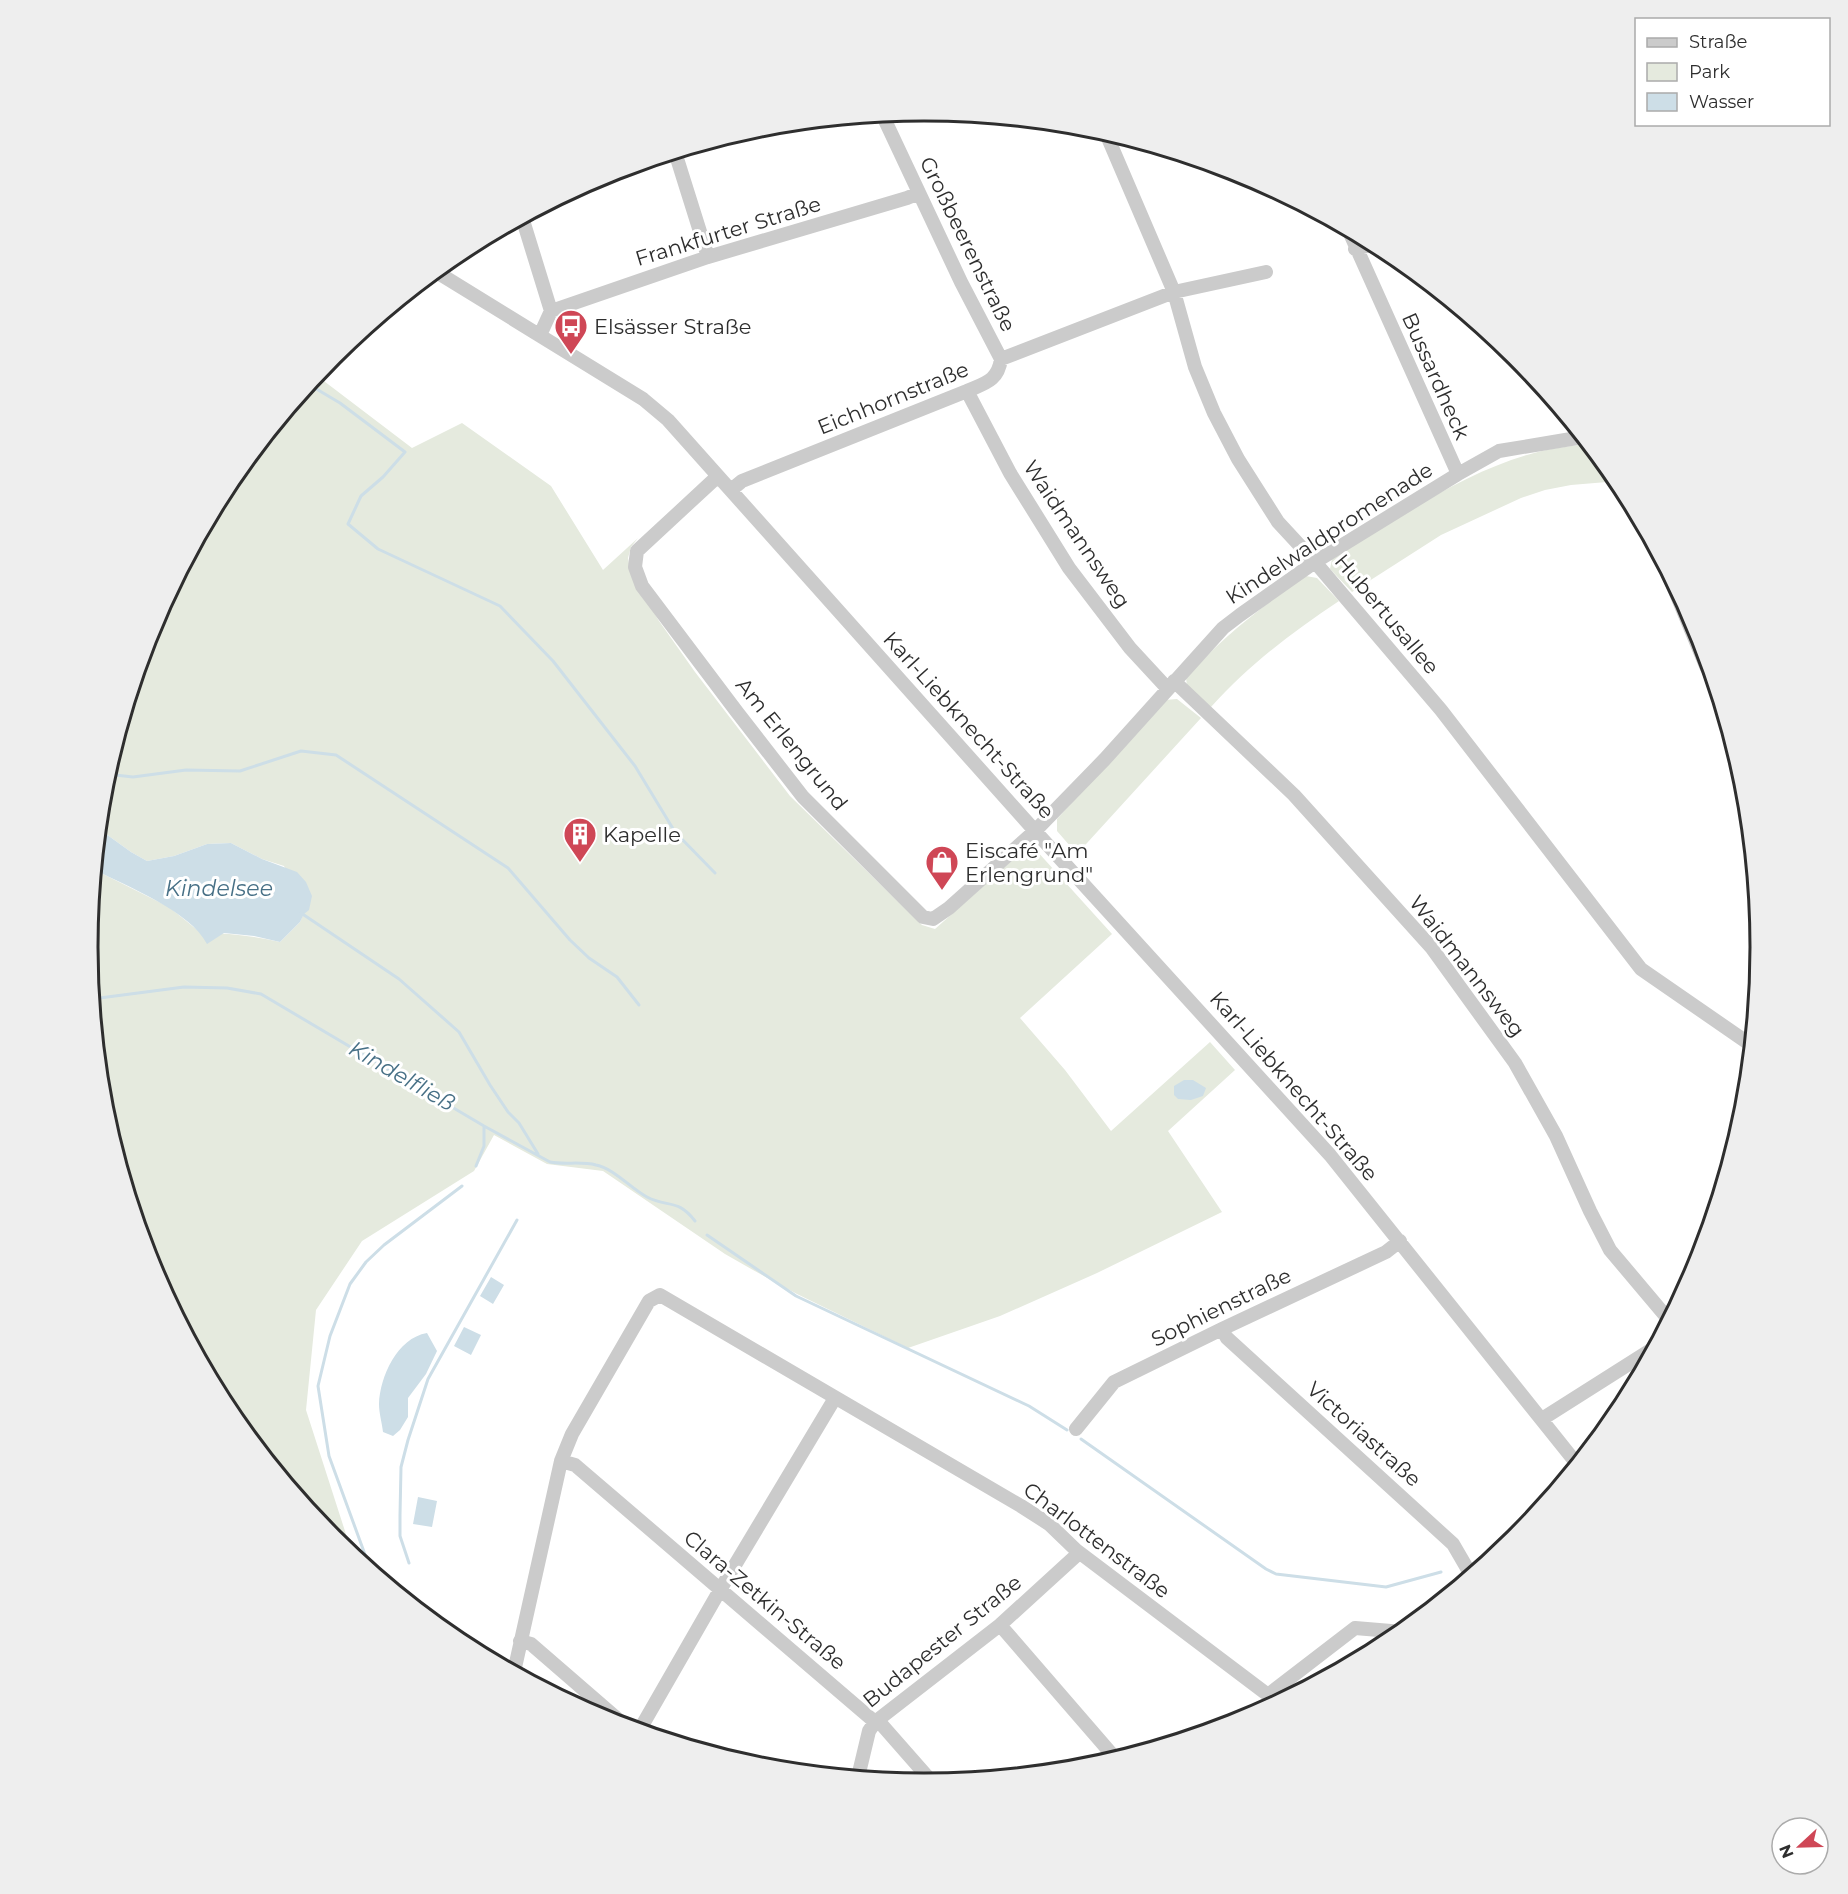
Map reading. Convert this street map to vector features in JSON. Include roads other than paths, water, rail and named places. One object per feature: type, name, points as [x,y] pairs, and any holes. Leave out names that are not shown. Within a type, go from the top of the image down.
[{"type":"street","name":"Großbeerenstraße","points":[[886,122],[1001,359]]},
{"type":"street","name":"Hubertusallee","points":[[1110,142],[1174,292],[1195,367],[1214,413],[1238,459],[1278,522],[1316,562],[1441,710],[1641,969],[1745,1041]]},
{"type":"street","points":[[677,159],[708,257]]},
{"type":"street","name":"Frankfurter Straße","points":[[551,310],[708,257],[919,193]]},
{"type":"street","points":[[524,224],[551,310],[540,335]]},
{"type":"street","name":"Bussardheck","points":[[1352,240],[1458,474]]},
{"type":"street","points":[[1355,249],[1363,247]]},
{"type":"street","points":[[1001,359],[1174,292],[1266,272]]},
{"type":"street","name":"Karl-Liebknecht-Straße","points":[[443,276],[657,409],[1035,831],[1330,1155],[1573,1459]]},
{"type":"street","name":"Eichhornstraße","points":[[731,490],[742,481],[992,380],[1000,368],[1001,359]]},
{"type":"street","name":"Waidmannsweg","points":[[967,392],[1010,473],[1070,568],[1130,648],[1294,795],[1431,947],[1515,1063],[1557,1136],[1610,1250],[1664,1314]]},
{"type":"street","name":"Kindelwaldpromenade","points":[[1035,831],[1105,759],[1223,628],[1240,615],[1316,562],[1499,451],[1575,438]]},
{"type":"street","name":"Am Erlengrund","points":[[718,476],[637,551],[635,567],[642,585],[803,797],[923,917],[928,919],[938,917],[949,908],[1035,831]]},
{"type":"street","name":"Sophienstraße","points":[[1076,1429],[1114,1382],[1386,1252],[1400,1241]]},
{"type":"street","name":"Charlottenstraße","points":[[561,1461],[572,1434],[649,1301],[663,1295],[1049,1524],[1079,1553],[1270,1697]]},
{"type":"street","name":"Victoriastraße","points":[[1222,1329],[1227,1338],[1453,1544],[1468,1569]]},
{"type":"street","points":[[1542,1419],[1643,1355]]},
{"type":"street","points":[[643,1724],[835,1398]]},
{"type":"street","points":[[515,1665],[561,1461]]},
{"type":"street","name":"Clara-Zetkin-Straße","points":[[561,1461],[575,1465],[875,1722],[882,1725],[925,1774]]},
{"type":"street","name":"Budapester Straße","points":[[860,1771],[868,1731],[875,1722],[1000,1625],[1079,1553]]},
{"type":"street","points":[[1000,1625],[1110,1752]]},
{"type":"street","name":"Charlottenstraße","points":[[1279,1693],[1355,1628],[1388,1631]]},
{"type":"street","points":[[520,1641],[531,1644],[609,1711]]},
{"type":"water","name":"Kindelsee","points":[[106,834],[147,861],[174,856],[207,844],[231,843],[262,859],[297,872],[306,882],[312,896],[309,910],[280,942],[224,933],[207,944],[199,932],[187,921],[140,892],[101,873]]},
{"type":"water","points":[[1184,1080],[1193,1080],[1206,1088],[1203,1096],[1191,1100],[1178,1099],[1174,1095],[1174,1086]]},
{"type":"water","points":[[491,1277],[504,1285],[493,1304],[480,1296]]},
{"type":"water","points":[[464,1327],[481,1335],[471,1355],[454,1346]]},
{"type":"water","points":[[427,1333],[437,1351],[426,1374],[408,1398],[408,1417],[393,1436],[383,1432],[379,1411],[383,1382],[392,1360],[407,1342]]},
{"type":"water","points":[[418,1497],[437,1501],[432,1527],[413,1524]]},
{"type":"waterway","points":[[316,389],[340,403],[405,452],[383,477],[361,496],[348,524],[378,549],[500,606],[553,661],[635,766],[675,832],[715,873]]},
{"type":"waterway","points":[[116,775],[133,777],[186,770],[240,771],[301,751],[336,755],[508,868],[570,940],[589,958],[617,977],[639,1005]]},
{"type":"waterway","points":[[301,913],[399,979],[459,1032],[490,1085],[508,1112],[519,1123],[538,1154]]},
{"type":"waterway","name":"Kindelfließ","points":[[99,998],[184,987],[227,988],[261,994],[484,1126],[550,1162],[585,1163],[603,1167],[647,1197],[683,1209],[695,1221]]},
{"type":"waterway","points":[[476,1166],[484,1146],[484,1127]]},
{"type":"waterway","name":"Kindelfließ","points":[[365,1555],[329,1456],[318,1386],[330,1336],[350,1284],[366,1262],[384,1245],[462,1186]]},
{"type":"waterway","name":"Kindelfließ","points":[[409,1563],[400,1536],[401,1467],[408,1440],[428,1379],[517,1220]]},
{"type":"waterway","points":[[707,1235],[796,1296],[1029,1406],[1067,1430]]},
{"type":"waterway","points":[[1081,1439],[1276,1574],[1386,1587],[1441,1572]]},
{"type":"place","name":"Elsässer Straße","points":[[571,355]]},
{"type":"place","name":"Kapelle","points":[[580,863]]},
{"type":"place","name":"Eiscafé \"Am Erlengrund\"","points":[[942,891]]}]
